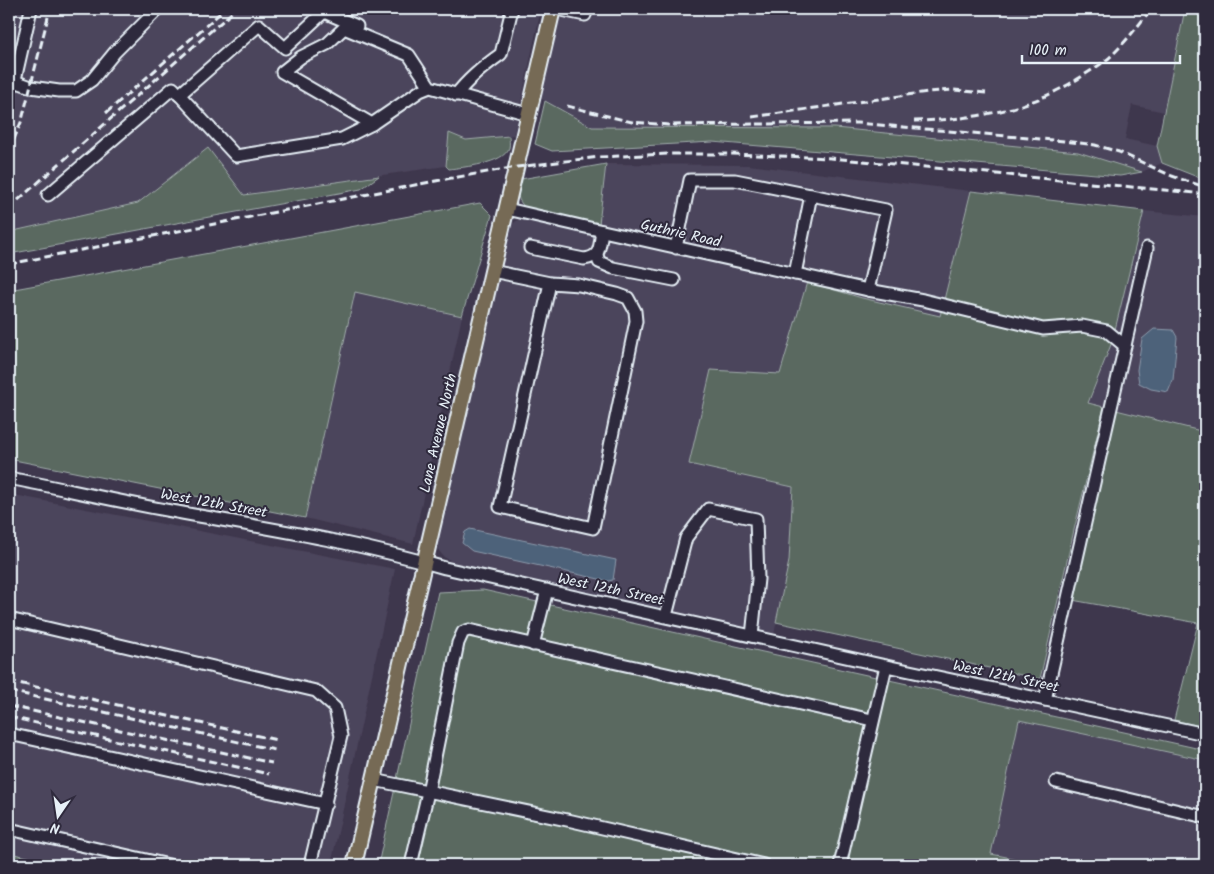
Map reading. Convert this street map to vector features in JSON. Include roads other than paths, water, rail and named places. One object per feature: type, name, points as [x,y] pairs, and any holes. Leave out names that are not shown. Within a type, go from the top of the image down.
[{"type":"main road","name":"Lane Avenue North","points":[[354,865],[553,9]]},
{"type":"street","points":[[31,9],[11,82],[31,88],[59,91],[76,91],[92,80],[115,52],[158,9]]},
{"type":"street","points":[[456,96],[465,84],[501,54],[512,9]]},
{"type":"street","points":[[557,9],[586,15],[587,9]]},
{"type":"street","points":[[179,95],[259,25],[285,48],[326,10],[406,47],[409,55],[430,87],[456,96],[528,114]]},
{"type":"street","points":[[372,124],[282,72],[301,57],[327,44],[344,28],[409,55]]},
{"type":"street","points":[[48,195],[173,88],[236,156],[342,139],[372,124],[420,91],[430,87]]},
{"type":"street","points":[[676,248],[690,180],[734,180],[886,210],[868,290]]},
{"type":"street","points":[[795,274],[811,195]]},
{"type":"street","name":"Guthrie Road","points":[[507,209],[848,286],[923,300],[1043,329],[1082,326],[1106,331],[1125,346]]},
{"type":"street","points":[[602,231],[597,255],[599,262],[613,268],[674,280]]},
{"type":"street","points":[[530,248],[584,260],[597,255]]},
{"type":"street","points":[[1045,700],[1147,248]]},
{"type":"street","points":[[492,270],[550,283],[579,285],[617,294],[628,298],[635,311],[636,322],[593,528],[500,507],[550,283]]},
{"type":"street","name":"West 12th Street","points":[[9,478],[175,512],[249,524],[886,666],[1205,734]]},
{"type":"street","points":[[666,616],[686,538],[708,509],[756,519],[758,579],[752,636]]},
{"type":"street","points":[[533,646],[547,590]]},
{"type":"street","points":[[9,620],[316,691],[335,708],[341,736],[310,865]]},
{"type":"street","points":[[411,865],[428,792],[451,670],[458,642],[463,632],[469,630],[533,646],[872,720]]},
{"type":"street","points":[[840,865],[886,666]]},
{"type":"street","points":[[9,734],[326,804]]},
{"type":"street","points":[[374,780],[764,865]]},
{"type":"street","points":[[1056,782],[1205,817]]},
{"type":"street","points":[[9,829],[169,865]]},
{"type":"water","points":[[1154,329],[1173,330],[1177,337],[1173,380],[1168,392],[1151,389],[1139,383],[1137,370],[1142,339]]},
{"type":"water","points":[[470,529],[616,560],[613,580],[608,581],[472,551],[462,543],[465,532]]},
{"type":"railway","points":[[9,151],[22,120],[50,9]]},
{"type":"railway","points":[[106,113],[225,9]]},
{"type":"railway","points":[[9,208],[236,9]]},
{"type":"railway","points":[[914,121],[979,115],[1001,111],[1041,98],[1081,77],[1109,58],[1151,9]]},
{"type":"railway","points":[[752,117],[928,92],[953,90],[986,93]]},
{"type":"railway","points":[[567,106],[632,122],[669,125],[857,123],[1064,141],[1095,145],[1119,152],[1172,176],[1205,187]]},
{"type":"railway","points":[[9,264],[446,179],[517,167],[599,157],[733,154],[831,158],[1205,194]]},
{"type":"railway","points":[[9,681],[277,740]]},
{"type":"railway","points":[[9,691],[275,750]]},
{"type":"railway","points":[[9,706],[272,763]]},
{"type":"railway","points":[[9,717],[269,774]]}]
